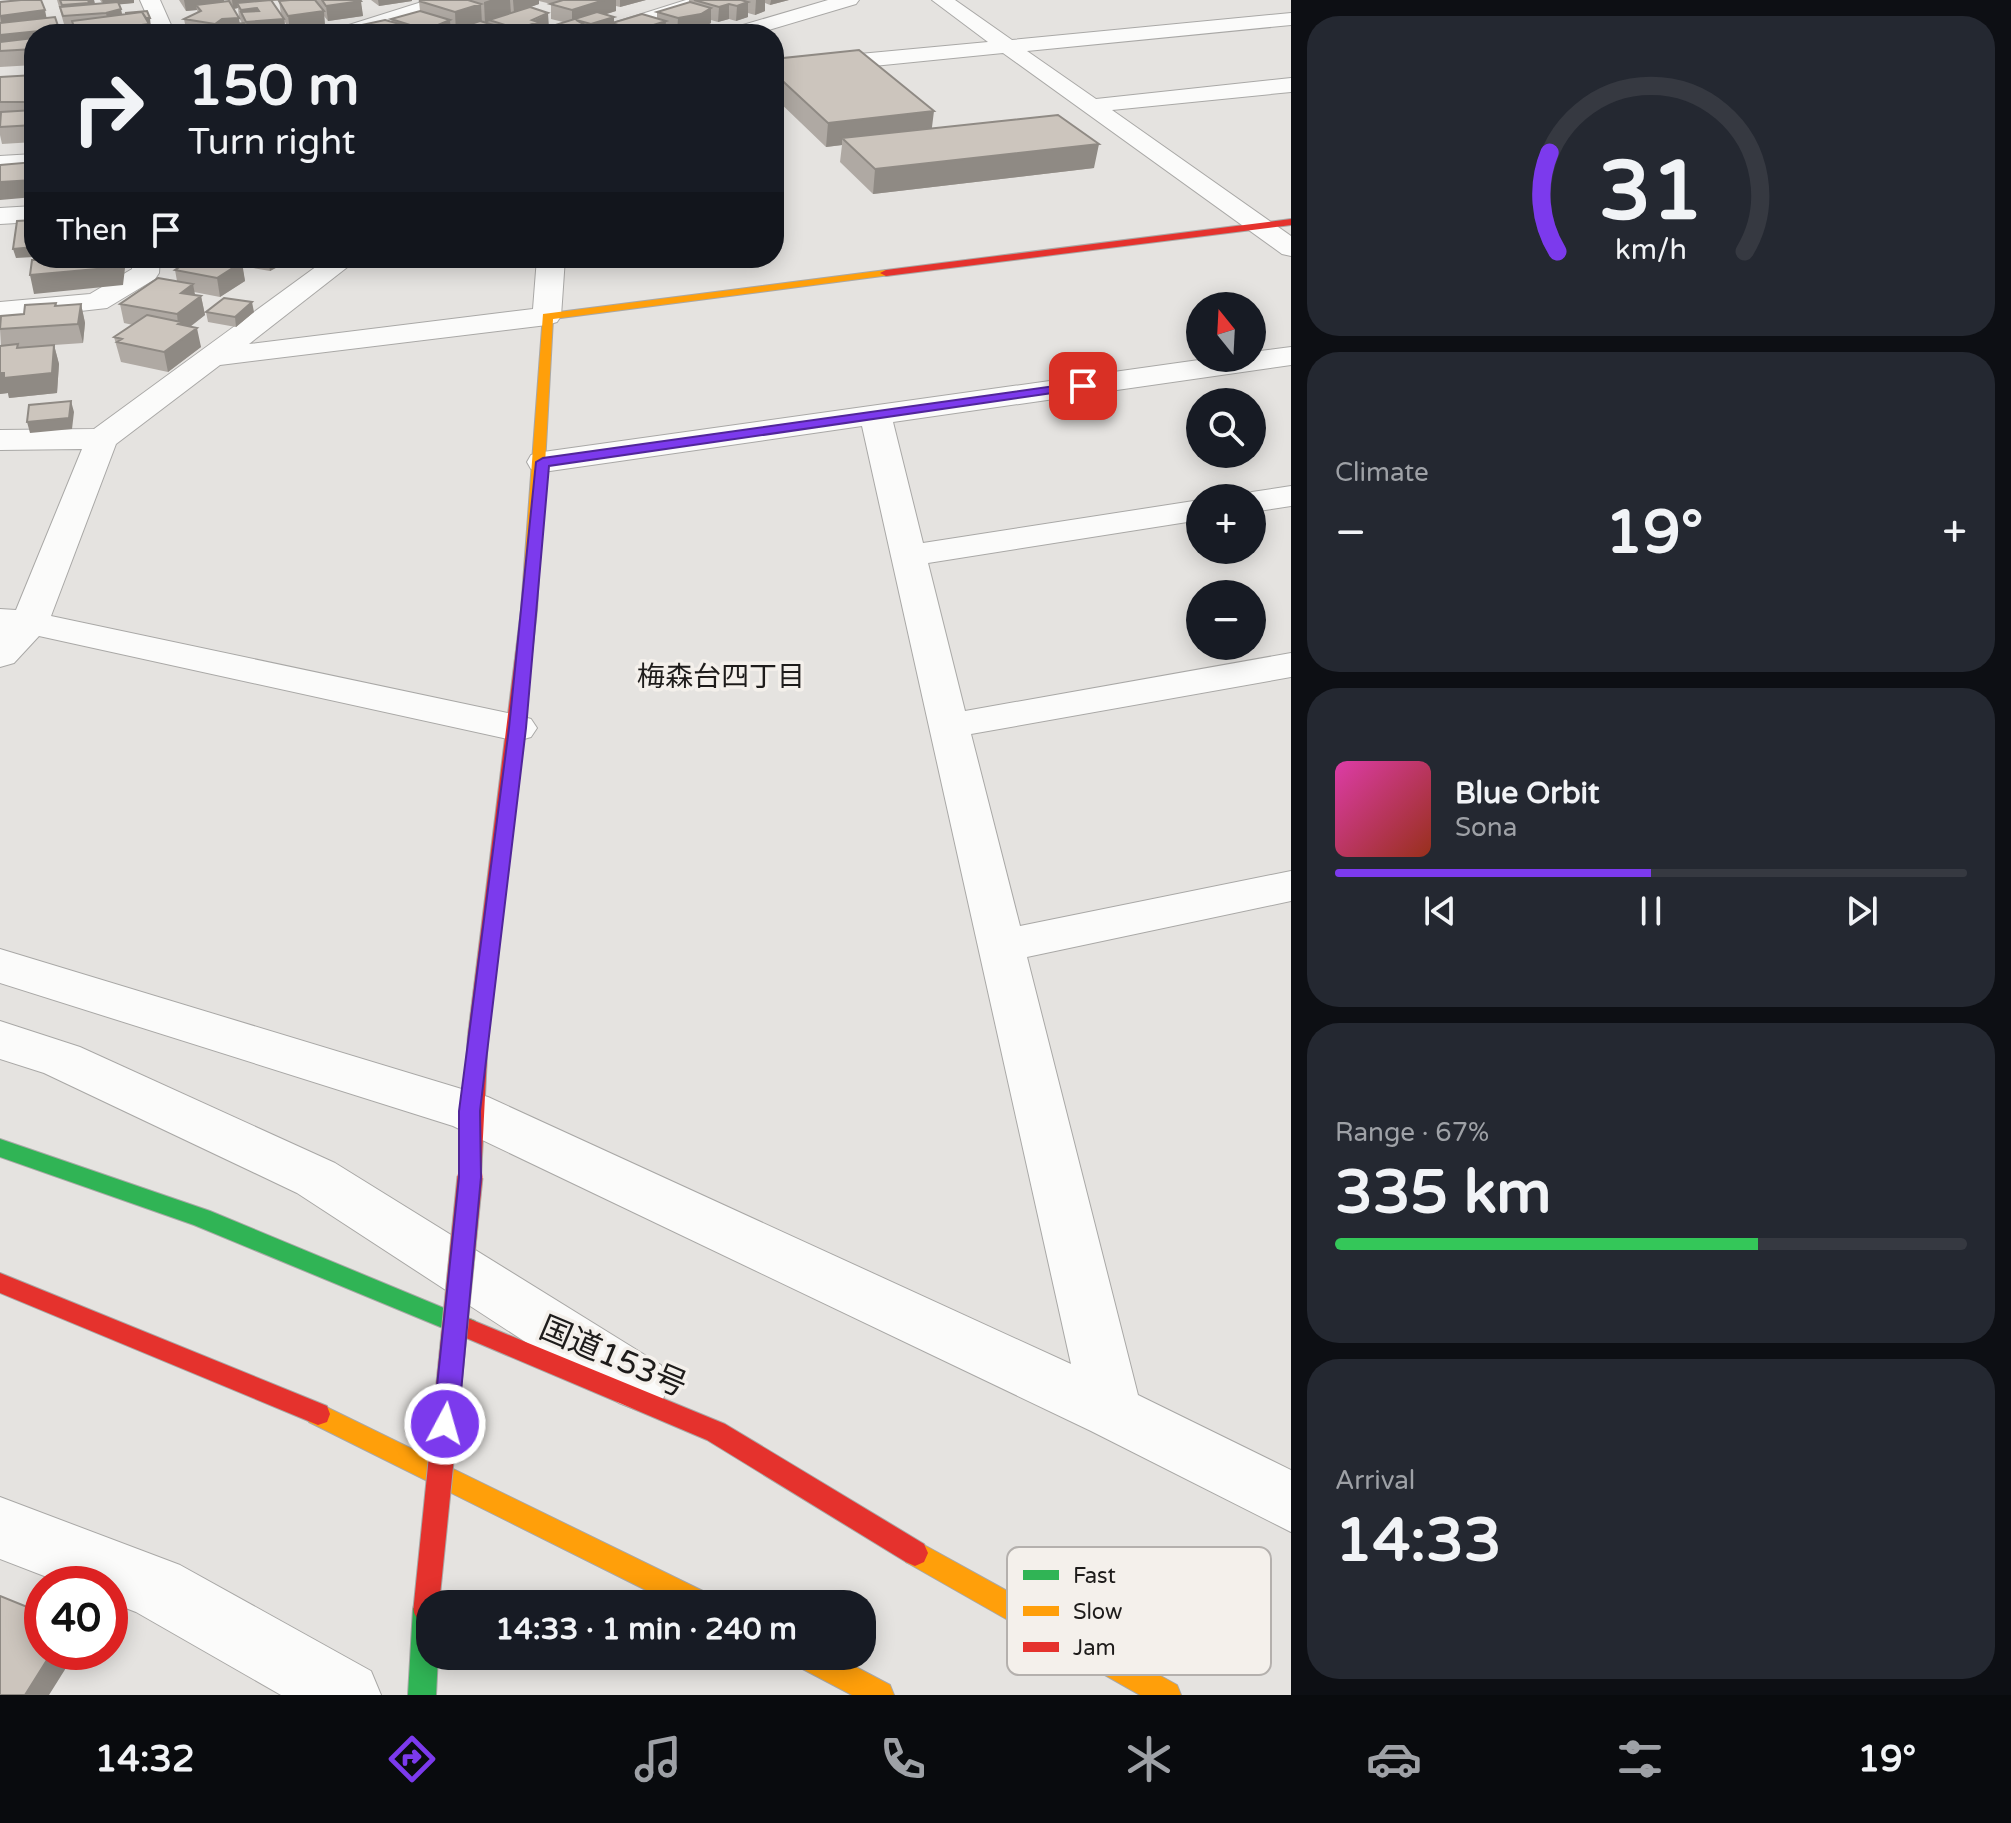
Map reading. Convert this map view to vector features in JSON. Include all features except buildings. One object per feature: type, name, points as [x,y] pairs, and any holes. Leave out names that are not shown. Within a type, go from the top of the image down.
[{"type":"main road","points":[[422,1695],[426,1609],[470,1177],[470,1111],[517,728],[543,462],[547,316],[1291,222]]},
{"type":"main road","name":"国道153号","points":[[0,1148],[202,1218],[716,1432],[905,1547],[1007,1605]]},
{"type":"main road","points":[[0,1283],[342,1424],[674,1590]]},
{"type":"main road","points":[[833,1670],[880,1695]]},
{"type":"main road","name":"国道153号","points":[[1132,1675],[1167,1695]]},
{"type":"street","points":[[150,0],[161,24]]},
{"type":"street","points":[[372,24],[448,0]]},
{"type":"street","points":[[630,24],[707,0]]},
{"type":"street","points":[[767,24],[849,0]]},
{"type":"street","points":[[942,0],[1291,248]]},
{"type":"street","points":[[784,68],[1291,19]]},
{"type":"street","points":[[1090,106],[1291,85]]},
{"type":"street","points":[[1118,126],[1291,107]]},
{"type":"street","points":[[0,163],[24,162]]},
{"type":"street","points":[[0,217],[24,215]]},
{"type":"street","points":[[0,311],[97,302],[145,273],[145,268]]},
{"type":"street","points":[[0,655],[102,439],[331,268]]},
{"type":"street","points":[[210,357],[547,316],[550,268]]},
{"type":"street","points":[[543,462],[1291,356]]},
{"type":"street","points":[[875,415],[1112,1412]]},
{"type":"street","points":[[0,440],[102,439]]},
{"type":"street","points":[[1266,500],[1291,496]]},
{"type":"street","points":[[908,556],[1186,512]]},
{"type":"street","points":[[15,621],[517,728]]},
{"type":"street","points":[[949,726],[1291,665]]},
{"type":"street","points":[[1002,946],[1291,886]]},
{"type":"street","points":[[0,966],[470,1111],[1112,1412],[1291,1502]]},
{"type":"street","points":[[0,1040],[62,1060],[316,1178],[716,1432]]},
{"type":"street","points":[[0,1528],[157,1588],[347,1695]]},
{"type":"traffic: fast","points":[[0,1148],[202,1218],[467,1328]]},
{"type":"traffic: fast","points":[[422,1695],[423,1670]]},
{"type":"traffic: slow","points":[[529,610],[547,316],[886,273]]},
{"type":"traffic: slow","points":[[318,1414],[674,1590]]},
{"type":"traffic: slow","points":[[915,1553],[1007,1605]]},
{"type":"traffic: slow","points":[[833,1670],[880,1695]]},
{"type":"traffic: slow","points":[[1132,1675],[1167,1695]]},
{"type":"traffic: jam","points":[[886,273],[1291,222]]},
{"type":"traffic: jam","points":[[470,1177],[478,1035],[529,610]]},
{"type":"traffic: jam","points":[[428,1590],[470,1177]]},
{"type":"traffic: jam","points":[[0,1283],[318,1414]]},
{"type":"traffic: jam","points":[[467,1328],[716,1432],[915,1553]]},
{"type":"district","name":"梅森台四丁目","points":[[721,677]]},
{"type":"route","points":[[445,1424],[470,1177],[470,1111],[517,728],[543,462],[1083,386]]}]
